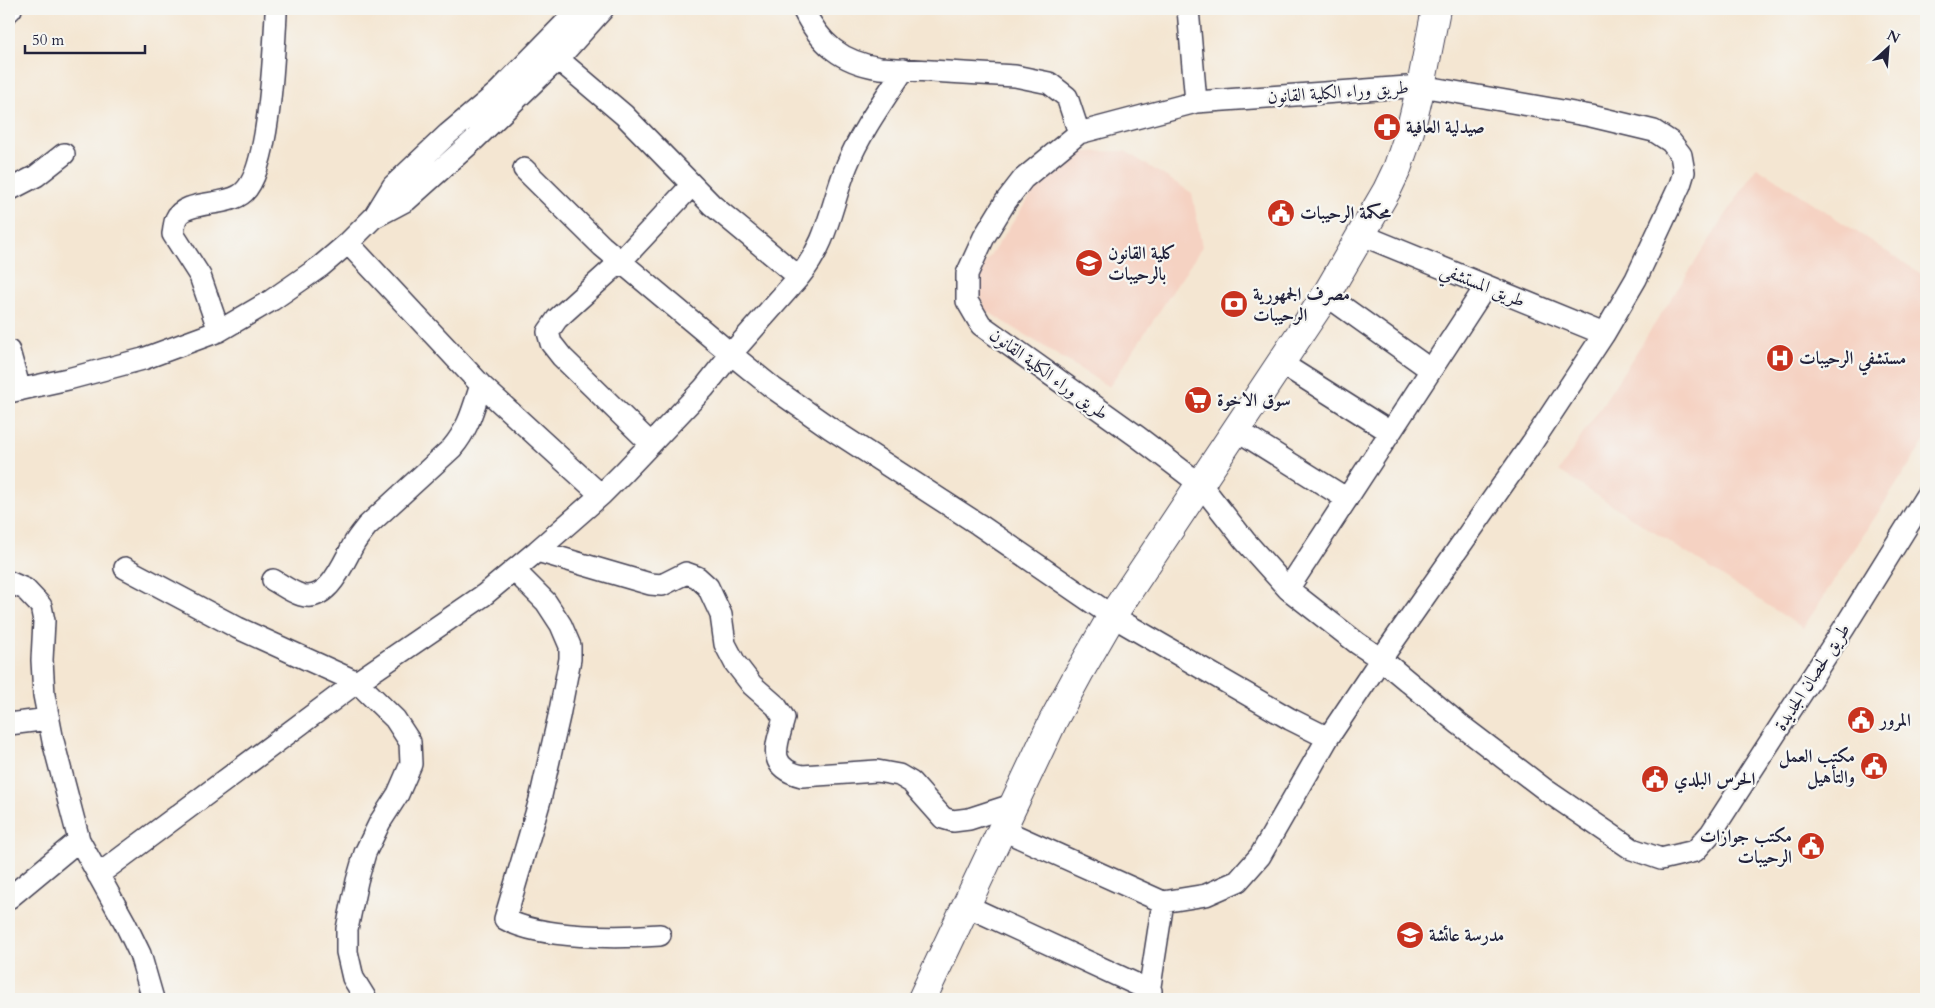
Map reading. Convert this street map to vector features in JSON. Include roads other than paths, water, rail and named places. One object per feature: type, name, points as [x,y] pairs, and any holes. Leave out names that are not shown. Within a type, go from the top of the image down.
[{"type":"main road","points":[[926,998],[1053,722],[1112,616],[1326,295],[1362,235],[1397,169],[1422,86],[1436,9]]},
{"type":"street","points":[[9,351],[14,391],[143,358],[218,331],[272,300],[321,266],[348,243],[374,217],[393,186],[448,134],[498,92],[579,9]]},
{"type":"street","points":[[374,217],[407,200],[474,140],[558,59],[603,9]]},
{"type":"street","points":[[802,9],[818,36],[850,61],[880,68],[1015,76],[1049,83],[1067,97],[1079,133]]},
{"type":"street","points":[[1188,9],[1196,102]]},
{"type":"street","points":[[218,331],[200,276],[173,234],[176,219],[184,209],[226,201],[244,192],[255,175],[269,108],[276,14]]},
{"type":"street","points":[[558,59],[624,114],[712,205],[799,277]]},
{"type":"street","points":[[98,875],[357,682],[484,595],[601,495],[704,388],[812,261],[822,241],[848,164],[880,105],[904,69]]},
{"type":"street","name":"طريق وراء الكلية القانون","points":[[1604,334],[1636,279],[1680,185],[1684,172],[1681,155],[1671,142],[1654,131],[1591,116],[1422,86],[1196,102],[1079,133],[1023,179],[1006,201],[984,237],[967,274],[967,301],[981,325],[1201,485],[1245,541],[1288,589],[1547,791],[1632,849],[1661,859]]},
{"type":"street","points":[[9,190],[36,176],[64,154]]},
{"type":"street","points":[[524,169],[620,262],[773,388],[830,428],[978,524],[1112,616],[1290,719],[1328,738]]},
{"type":"street","points":[[651,444],[562,357],[551,343],[548,332],[557,319],[620,262],[692,185]]},
{"type":"street","name":"طريق المستشفي","points":[[1362,235],[1604,334]]},
{"type":"street","points":[[348,243],[481,385],[601,495]]},
{"type":"street","points":[[1288,589],[1486,286]]},
{"type":"street","points":[[1326,295],[1431,370]]},
{"type":"street","points":[[1003,830],[1163,902],[1206,895],[1238,882],[1260,856],[1328,738],[1380,659],[1538,436],[1604,334]]},
{"type":"street","points":[[1281,363],[1390,432]]},
{"type":"street","points":[[273,580],[301,595],[314,596],[322,592],[342,567],[356,540],[367,526],[461,437],[468,424],[481,385]]},
{"type":"street","points":[[1237,430],[1347,499]]},
{"type":"street","name":"طريق لحصان الجديدة","points":[[1661,859],[1695,851],[1711,833],[1844,628],[1926,496]]},
{"type":"street","points":[[537,551],[650,584],[662,585],[686,573],[697,577],[708,587],[717,602],[725,644],[735,663],[752,685],[776,706],[784,718],[776,742],[776,754],[781,767],[790,773],[802,776],[878,771],[899,775],[911,782],[943,818],[953,820],[969,819],[1015,804]]},
{"type":"street","points":[[125,568],[238,628],[357,682],[395,718],[410,742],[411,764],[398,794],[380,822],[365,853],[356,881],[347,929],[346,952],[353,978],[366,999]]},
{"type":"street","points":[[514,570],[546,602],[561,625],[570,646],[570,659],[540,800],[506,919],[530,928],[558,933],[621,938],[660,935]]},
{"type":"street","points":[[9,582],[25,589],[41,606],[44,621],[42,660],[44,695],[79,840],[140,954],[150,998]]},
{"type":"street","points":[[9,724],[49,719]]},
{"type":"street","points":[[9,898],[79,840]]},
{"type":"street","points":[[967,906],[1149,995],[1163,902]]},
{"type":"place","name":"صيدلية العافية","points":[[1387,127]]},
{"type":"place","name":"محكمة الرحيبات","points":[[1281,213]]},
{"type":"place","name":"كلية القانون بالرحيبات","points":[[1089,263]]},
{"type":"place","name":"مصرف الجمهورية الرحيبات","points":[[1234,304]]},
{"type":"place","name":"مستشفي الرحيبات","points":[[1780,358]]},
{"type":"place","name":"سوق الاخوة","points":[[1198,400]]},
{"type":"place","name":"المرور","points":[[1861,720]]},
{"type":"place","name":"مكتب العمل والتأهيل","points":[[1874,766]]},
{"type":"place","name":"الحرس البلدي","points":[[1655,779]]},
{"type":"place","name":"مكتب جوازات الرحيبات","points":[[1811,846]]},
{"type":"place","name":"مدرسة عائشة","points":[[1410,935]]}]
